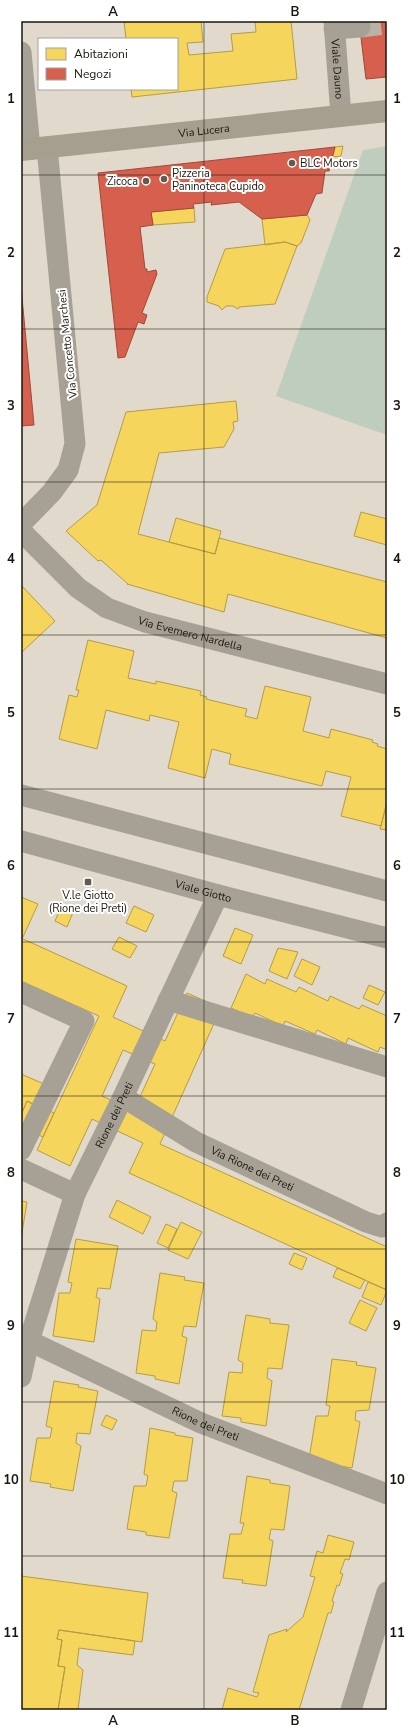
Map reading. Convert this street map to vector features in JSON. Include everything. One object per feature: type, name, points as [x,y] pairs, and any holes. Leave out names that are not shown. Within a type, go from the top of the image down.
[{"type":"street","points":[[334,25],[360,26]]},
{"type":"street","name":"Viale Dauno","points":[[334,25],[340,116]]},
{"type":"street","name":"Via Concetto Marchesi","points":[[21,52],[33,148],[75,444],[68,470],[52,492],[21,524]]},
{"type":"street","name":"Via Lucera","points":[[33,148],[387,111]]},
{"type":"street","name":"Via Evemero Nardella","points":[[21,531],[78,588],[107,608],[145,622],[387,684]]},
{"type":"street","points":[[21,794],[387,891]]},
{"type":"street","name":"Viale Giotto","points":[[21,841],[218,895],[387,938]]},
{"type":"street","name":"Rione dei Preti","points":[[21,1377],[25,1339],[75,1194],[123,1097],[218,895]]},
{"type":"street","points":[[21,992],[84,1021],[21,1150]]},
{"type":"street","points":[[168,1000],[387,1067]]},
{"type":"street","name":"Via Rione dei Preti","points":[[123,1097],[196,1142],[366,1222],[382,1227],[387,1223]]},
{"type":"street","points":[[21,1169],[75,1194]]},
{"type":"street","name":"Rione dei Preti","points":[[25,1339],[201,1423],[387,1494]]},
{"type":"street","points":[[351,1710],[387,1592]]},
{"type":"green space","points":[[387,146],[387,435],[276,396],[363,150]]},
{"type":"building: Abitazioni","points":[[124,21],[201,21],[203,42],[187,43],[189,55],[233,51],[231,34],[256,32],[255,21],[291,21],[297,79],[132,97],[131,90],[178,90],[178,38],[126,38]]},
{"type":"building: Abitazioni","points":[[343,146],[341,156],[332,157],[335,147]]},
{"type":"building: Abitazioni","points":[[194,208],[195,222],[153,225],[151,212]]},
{"type":"building: Abitazioni","points":[[307,215],[310,220],[301,243],[297,246],[285,242],[265,245],[262,219]]},
{"type":"building: Abitazioni","points":[[285,242],[297,246],[275,304],[239,307],[238,309],[233,306],[226,306],[222,310],[219,306],[207,302],[207,297],[225,249]]},
{"type":"building: Abitazioni","points":[[236,401],[238,421],[233,422],[234,429],[224,447],[159,453],[138,534],[215,554],[219,538],[387,582],[387,638],[228,594],[224,612],[127,584],[101,560],[98,561],[66,531],[97,505],[126,412]]},
{"type":"building: Abitazioni","points":[[361,512],[387,519],[387,545],[354,536]]},
{"type":"building: Abitazioni","points":[[176,518],[221,531],[215,554],[169,542]]},
{"type":"building: Abitazioni","points":[[21,585],[55,621],[22,652],[21,651]]},
{"type":"building: Abitazioni","points":[[88,640],[134,651],[128,678],[156,684],[156,681],[201,691],[200,695],[207,697],[206,699],[247,709],[245,716],[257,719],[265,686],[311,697],[303,731],[329,738],[331,729],[373,740],[372,742],[378,744],[377,746],[387,749],[387,802],[381,826],[341,816],[351,777],[326,771],[322,786],[229,764],[231,754],[212,749],[205,778],[168,768],[179,722],[150,715],[149,721],[106,710],[97,749],[59,739],[69,695],[77,697],[79,690],[76,690]]},
{"type":"building: Abitazioni","points":[[387,802],[387,830],[380,829]]},
{"type":"building: Abitazioni","points":[[21,897],[38,904],[23,937],[21,936]]},
{"type":"building: Abitazioni","points":[[62,905],[74,910],[67,927],[55,921]]},
{"type":"building: Abitazioni","points":[[134,906],[154,915],[146,932],[126,923]]},
{"type":"building: Abitazioni","points":[[235,928],[253,935],[241,964],[223,956]]},
{"type":"building: Abitazioni","points":[[119,937],[137,946],[130,958],[112,949]]},
{"type":"building: Abitazioni","points":[[21,938],[127,986],[113,1017],[165,1041],[187,993],[221,1008],[160,1144],[387,1247],[387,1290],[129,1173],[143,1143],[92,1119],[70,1166],[37,1150],[99,1016],[21,981]],"holes":[[[123,1050],[155,1064],[134,1110],[102,1096]]]},
{"type":"building: Abitazioni","points":[[278,948],[298,952],[287,979],[269,971]]},
{"type":"building: Abitazioni","points":[[302,959],[320,967],[312,985],[294,976]]},
{"type":"building: Abitazioni","points":[[246,974],[265,984],[267,979],[296,992],[299,987],[328,1001],[330,996],[359,1009],[362,1005],[387,1016],[387,1050],[380,1047],[378,1052],[348,1038],[346,1044],[317,1030],[315,1034],[285,1021],[283,1026],[255,1013],[252,1017],[231,1008]]},
{"type":"building: Abitazioni","points":[[369,985],[385,992],[378,1005],[363,998]]},
{"type":"building: Abitazioni","points":[[21,1074],[44,1084],[34,1105],[27,1101],[21,1115]]},
{"type":"building: Abitazioni","points":[[27,1101],[54,1113],[43,1137],[21,1127],[21,1115]]},
{"type":"building: Abitazioni","points":[[117,1200],[151,1217],[143,1234],[109,1217]]},
{"type":"building: Abitazioni","points":[[21,1201],[27,1202],[21,1239]]},
{"type":"building: Abitazioni","points":[[181,1222],[202,1232],[188,1259],[168,1250]]},
{"type":"building: Abitazioni","points":[[166,1224],[177,1229],[168,1248],[157,1243]]},
{"type":"building: Abitazioni","points":[[76,1239],[118,1246],[110,1289],[98,1288],[96,1297],[100,1299],[94,1342],[53,1336],[59,1293],[70,1293],[72,1283],[68,1282]]},
{"type":"building: Abitazioni","points":[[294,1253],[307,1258],[302,1270],[289,1264]]},
{"type":"building: Abitazioni","points":[[337,1268],[365,1280],[360,1289],[333,1277]]},
{"type":"building: Abitazioni","points":[[160,1273],[185,1277],[184,1280],[204,1283],[196,1327],[184,1326],[182,1336],[187,1338],[179,1384],[155,1379],[155,1376],[136,1373],[142,1330],[156,1331],[157,1322],[153,1319]]},
{"type":"building: Abitazioni","points":[[368,1282],[387,1290],[381,1305],[362,1297]]},
{"type":"building: Abitazioni","points":[[360,1300],[377,1308],[366,1331],[349,1323]]},
{"type":"building: Abitazioni","points":[[246,1315],[270,1319],[270,1323],[289,1325],[282,1369],[268,1368],[267,1378],[272,1381],[266,1426],[241,1422],[241,1418],[222,1416],[229,1372],[242,1373],[243,1363],[238,1360]]},
{"type":"building: Abitazioni","points":[[332,1359],[357,1362],[356,1365],[376,1368],[369,1410],[356,1411],[355,1420],[360,1422],[352,1468],[309,1459],[316,1416],[328,1416],[330,1406],[326,1405]]},
{"type":"building: Abitazioni","points":[[54,1381],[79,1385],[78,1387],[98,1391],[90,1434],[77,1433],[76,1443],[81,1446],[73,1491],[50,1487],[51,1484],[30,1481],[37,1438],[50,1438],[52,1428],[46,1426]]},
{"type":"building: Abitazioni","points":[[106,1415],[117,1420],[112,1430],[101,1425]]},
{"type":"building: Abitazioni","points":[[150,1428],[193,1438],[187,1481],[174,1481],[172,1491],[177,1493],[169,1538],[146,1535],[146,1532],[127,1529],[134,1486],[146,1486],[148,1476],[144,1474]]},
{"type":"building: Abitazioni","points":[[247,1476],[270,1480],[270,1483],[290,1486],[284,1530],[271,1529],[269,1539],[273,1541],[266,1586],[242,1583],[243,1580],[223,1578],[230,1534],[241,1534],[244,1523],[240,1523]]},
{"type":"building: Abitazioni","points":[[328,1535],[354,1542],[349,1560],[345,1559],[340,1573],[343,1574],[339,1586],[337,1585],[332,1601],[334,1602],[331,1613],[328,1613],[299,1710],[222,1710],[228,1688],[257,1697],[259,1693],[253,1692],[269,1635],[287,1629],[286,1632],[303,1617],[315,1577],[310,1576],[317,1551],[323,1553]]},
{"type":"building: Abitazioni","points":[[21,1576],[148,1593],[142,1642],[59,1630],[57,1639],[62,1640],[58,1666],[65,1667],[58,1710],[21,1710]]},
{"type":"building: Abitazioni","points":[[59,1630],[135,1641],[133,1655],[79,1648],[77,1665],[83,1670],[78,1710],[58,1710],[65,1667],[58,1666],[62,1640],[57,1639]]},
{"type":"building: Negozi","points":[[359,21],[387,21],[387,77],[366,79]]},
{"type":"building: Negozi","points":[[335,147],[329,171],[325,171],[322,193],[316,194],[307,215],[262,219],[239,202],[211,205],[212,202],[193,204],[194,208],[151,212],[153,225],[140,227],[145,269],[147,269],[147,272],[156,270],[157,274],[142,313],[147,315],[144,324],[138,322],[125,357],[118,358],[98,173]]},
{"type":"building: Negozi","points":[[21,287],[34,425],[21,426]]},
{"type":"tunnel","points":[[360,27],[387,24]]},
{"type":"place","name":"BLC Motors","points":[[292,163]]},
{"type":"place","name":"Pizzeria Paninoteca Cupido","points":[[164,179]]},
{"type":"place","name":"Zicoca","points":[[146,181]]},
{"type":"place","name":"V.le Giotto (Rione dei Preti)","points":[[88,882]]}]
